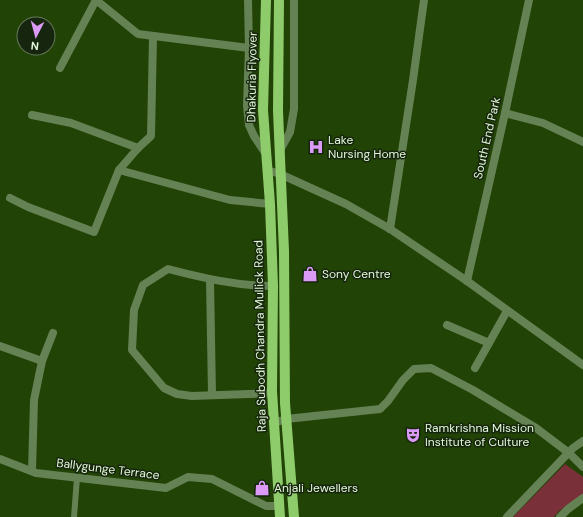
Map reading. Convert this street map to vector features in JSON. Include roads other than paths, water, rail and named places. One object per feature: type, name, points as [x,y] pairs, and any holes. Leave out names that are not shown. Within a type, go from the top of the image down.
[{"type":"main road","name":"Dhakuria Flyover","points":[[266,0],[263,110],[266,154]]},
{"type":"main road","points":[[279,0],[278,111],[284,251],[286,419],[294,517]]},
{"type":"main road","name":"Raja Subodh Chandra Mullick Road","points":[[266,154],[270,204],[272,393],[280,517]]},
{"type":"street","points":[[60,68],[96,0],[138,34],[249,48]]},
{"type":"street","points":[[248,0],[249,48],[247,106],[249,125],[254,136],[266,154]]},
{"type":"street","points":[[279,153],[290,132],[294,110],[294,0]]},
{"type":"street","points":[[390,228],[424,0]]},
{"type":"street","name":"South End Park","points":[[467,281],[529,0]]},
{"type":"street","points":[[10,198],[28,207],[94,232],[119,170],[138,148],[152,136],[153,36]]},
{"type":"street","points":[[505,113],[543,123],[583,142]]},
{"type":"street","points":[[32,115],[71,123],[138,148]]},
{"type":"street","points":[[119,170],[230,200],[270,204]]},
{"type":"street","points":[[267,170],[280,174],[346,204],[390,228],[467,281],[583,365]]},
{"type":"street","points":[[272,286],[254,286],[210,280],[168,269],[143,285],[134,310],[132,350],[164,388],[177,394],[192,396],[272,393]]},
{"type":"street","points":[[210,280],[212,395]]},
{"type":"street","points":[[475,368],[507,311]]},
{"type":"street","points":[[447,325],[489,344]]},
{"type":"street","points":[[32,471],[34,400],[42,361],[53,333]]},
{"type":"street","points":[[0,346],[42,361]]},
{"type":"street","points":[[274,423],[286,419],[380,409],[388,401],[403,380],[414,369],[431,368],[473,390],[536,428],[583,467]]},
{"type":"street","points":[[507,517],[568,453],[583,441]]},
{"type":"street","name":"Ballygunge Terrace","points":[[0,459],[32,471],[77,478],[166,488],[188,477],[212,479],[266,506],[280,506]]},
{"type":"street","points":[[560,517],[583,498]]},
{"type":"lane","points":[[74,517],[77,478]]},
{"type":"place","name":"Lake Nursing Home","points":[[316,147]]},
{"type":"place","name":"Sony Centre","points":[[310,274]]},
{"type":"place","name":"Ramkrishna Mission Institute of Culture","points":[[413,435]]},
{"type":"place","name":"Anjali Jewellers","points":[[262,488]]}]
